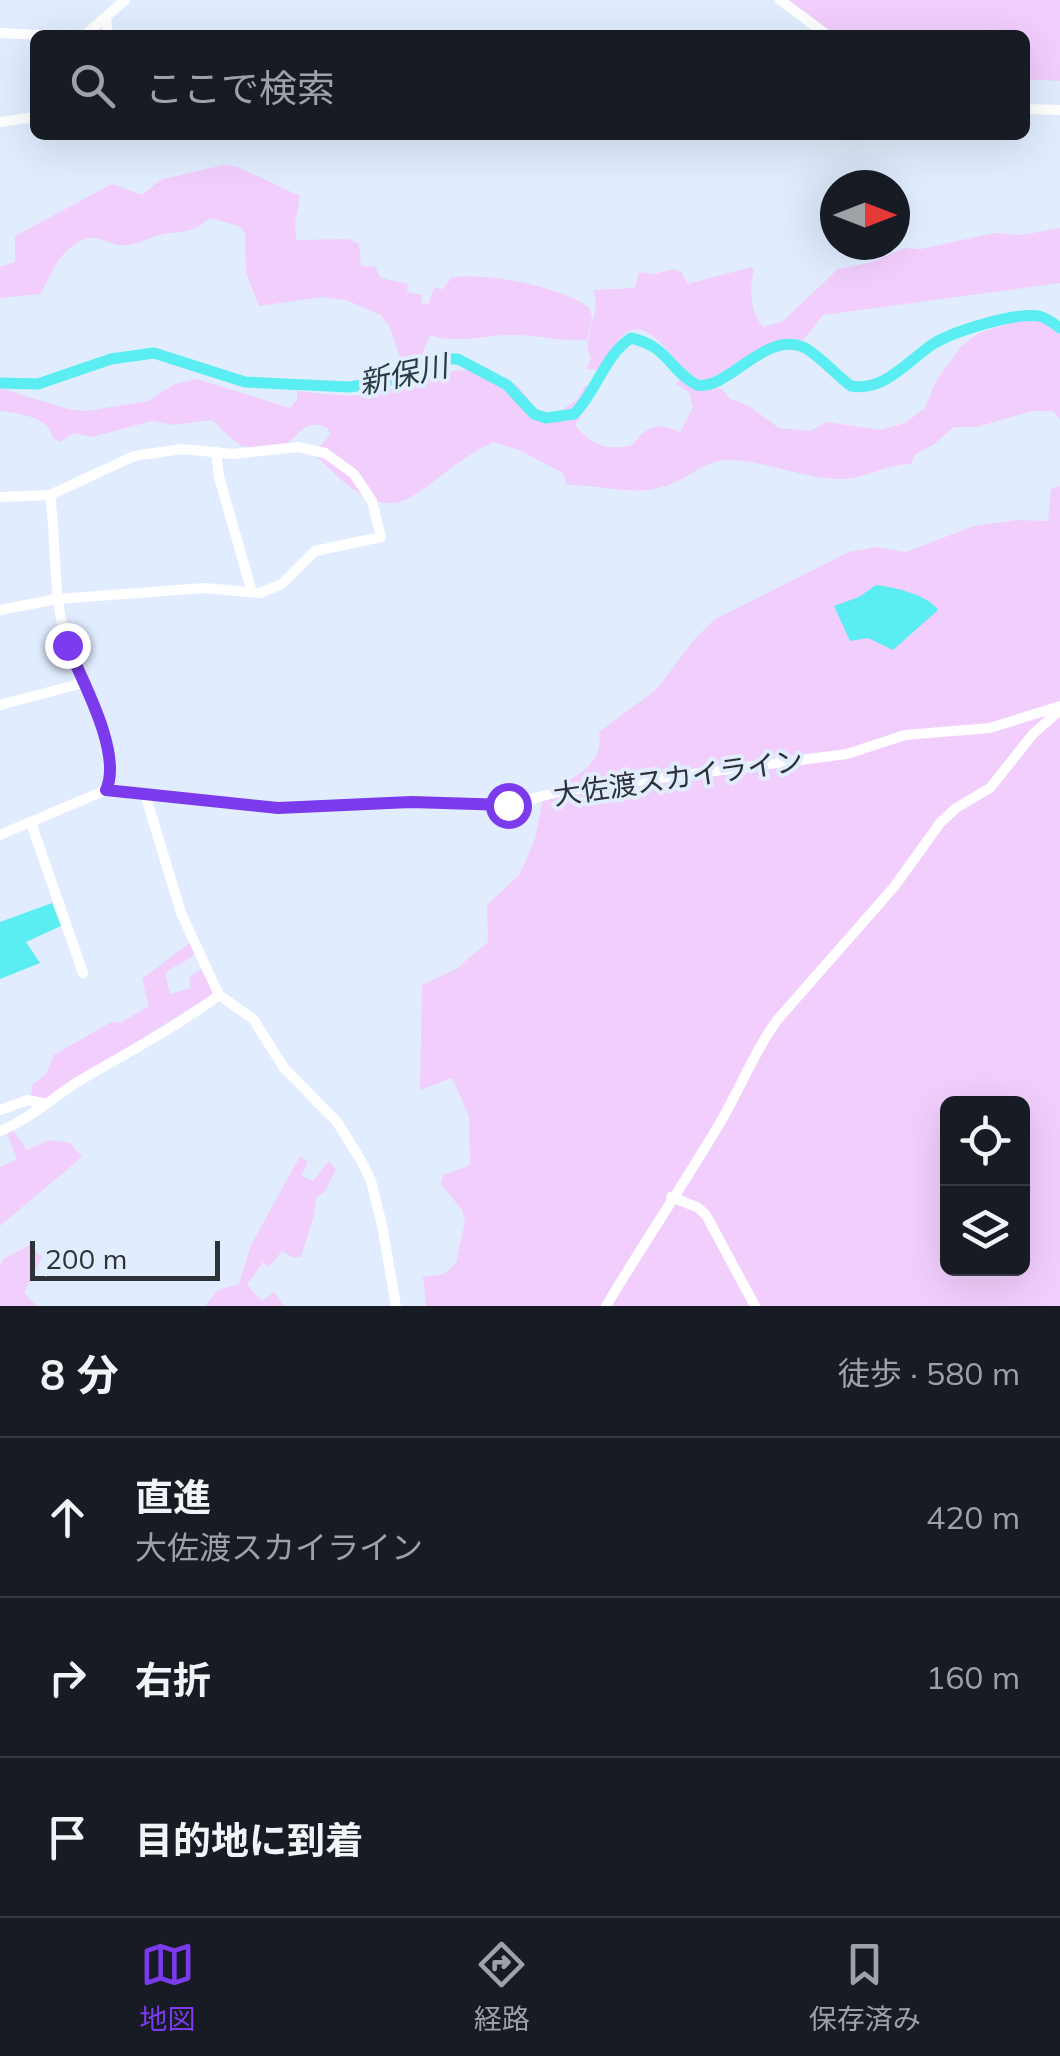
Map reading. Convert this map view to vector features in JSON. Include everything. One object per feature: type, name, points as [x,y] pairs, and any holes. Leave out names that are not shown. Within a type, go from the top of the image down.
[{"type":"street","points":[[92,30],[125,0]]},
{"type":"street","points":[[780,0],[820,30]]},
{"type":"street","points":[[106,19],[107,30]]},
{"type":"street","points":[[0,33],[30,34]]},
{"type":"street","points":[[1030,109],[1060,110]]},
{"type":"street","points":[[0,122],[30,119]]},
{"type":"street","points":[[0,498],[50,495],[134,456],[182,449],[233,454],[298,448],[326,454],[340,462],[364,486],[382,537],[314,551],[282,584],[260,593],[204,588],[57,599],[0,610]]},
{"type":"street","points":[[216,452],[219,477],[252,592]]},
{"type":"street","points":[[50,495],[57,599],[67,645],[98,711],[112,776],[106,790]]},
{"type":"street","points":[[0,704],[84,683]]},
{"type":"street","points":[[606,1306],[717,1128],[778,1019],[894,887],[940,823],[956,808],[990,788],[1033,734],[1060,708]]},
{"type":"street","name":"大佐渡スカイライン","points":[[0,835],[106,790],[278,808],[411,802],[508,805],[562,791],[847,754],[905,735],[990,728],[1060,708]]},
{"type":"street","points":[[145,794],[182,913],[219,995],[253,1019],[284,1068],[326,1109],[350,1140],[374,1189],[396,1306]]},
{"type":"street","points":[[31,823],[84,974]]},
{"type":"street","points":[[0,1131],[219,995]]},
{"type":"street","points":[[0,1110],[28,1100],[48,1104]]},
{"type":"street","points":[[671,1197],[706,1215],[755,1306]]},
{"type":"shaded area","points":[[789,0],[1060,0],[1060,81],[1030,79],[1030,30],[829,30]]},
{"type":"shaded area","points":[[223,165],[238,167],[300,196],[296,240],[349,239],[359,244],[361,266],[375,267],[381,278],[408,284],[407,292],[422,295],[421,304],[429,303],[434,288],[443,289],[452,277],[523,283],[561,293],[590,308],[592,319],[587,340],[516,335],[451,339],[430,335],[421,358],[402,363],[390,328],[381,315],[346,300],[322,297],[259,306],[246,273],[245,233],[239,226],[210,218],[191,230],[132,244],[87,238],[65,253],[40,294],[0,298],[0,267],[15,262],[15,236],[112,184],[142,195],[160,180]]},
{"type":"shaded area","points":[[1060,228],[1060,283],[823,315],[803,340],[758,351],[708,382],[680,365],[643,330],[630,331],[617,343],[602,370],[586,369],[591,359],[588,342],[595,307],[593,290],[635,288],[639,272],[653,274],[675,269],[688,284],[751,267],[753,307],[763,327],[783,321],[838,269],[876,260],[910,260],[910,248],[994,233],[1021,235]]},
{"type":"shaded area","points":[[1021,320],[1037,320],[1060,331],[1060,419],[1053,411],[1032,411],[977,427],[954,427],[915,454],[911,464],[844,479],[729,460],[711,463],[654,489],[567,485],[563,473],[519,450],[493,442],[423,490],[405,500],[388,503],[368,498],[344,482],[314,453],[330,435],[328,428],[320,425],[304,428],[286,444],[265,448],[244,447],[212,420],[174,425],[152,421],[92,437],[74,433],[60,442],[39,421],[0,411],[0,388],[86,411],[148,401],[175,384],[197,379],[290,408],[297,400],[297,391],[359,395],[440,374],[476,370],[512,382],[538,411],[556,414],[579,398],[584,386],[591,388],[594,395],[575,425],[594,442],[608,447],[633,445],[642,433],[654,427],[680,433],[693,407],[689,392],[676,384],[680,379],[706,391],[723,390],[730,399],[749,406],[779,428],[810,431],[827,422],[880,430],[905,423],[925,408],[935,383],[961,346],[979,333]]},
{"type":"shaded area","points":[[1060,486],[1060,1306],[426,1306],[423,1277],[444,1274],[456,1263],[465,1221],[462,1210],[441,1184],[443,1175],[470,1165],[469,1116],[452,1078],[420,1090],[422,985],[456,969],[488,942],[487,905],[520,874],[535,839],[545,790],[584,770],[597,754],[599,732],[657,689],[714,620],[849,552],[876,547],[906,552],[974,526],[1017,520],[1048,521],[1051,489]]},
{"type":"shaded area","points":[[192,941],[197,951],[165,973],[170,994],[191,988],[189,977],[203,968],[214,993],[47,1099],[31,1095],[32,1085],[46,1074],[54,1055],[111,1022],[120,1023],[149,1006],[142,979]]},
{"type":"shaded area","points":[[13,1130],[27,1150],[50,1140],[70,1143],[82,1157],[0,1226],[0,1167],[17,1159],[7,1134]]},
{"type":"shaded area","points":[[300,1156],[308,1162],[301,1176],[313,1181],[329,1161],[336,1169],[325,1191],[316,1198],[301,1257],[282,1251],[269,1267],[263,1262],[247,1285],[262,1301],[274,1292],[284,1306],[205,1306],[218,1290],[239,1284],[251,1245]]},
{"type":"shaded area","points":[[30,1245],[42,1257],[24,1293],[37,1306],[0,1306],[0,1265],[3,1259]]},
{"type":"water","points":[[876,585],[919,596],[938,610],[893,650],[868,638],[850,641],[834,606],[859,597]]},
{"type":"water","points":[[52,903],[61,926],[26,942],[40,963],[0,979],[0,922]]},
{"type":"waterway","name":"新保川","points":[[0,383],[38,384],[111,359],[154,353],[245,382],[350,387],[390,380],[446,359],[458,359],[507,385],[534,414],[546,418],[574,414],[614,354],[631,338],[661,352],[697,385],[721,379],[760,354],[789,344],[809,350],[851,386],[863,387],[885,380],[933,344],[970,328],[1029,316],[1047,319],[1060,328]]},
{"type":"route","points":[[67,645],[98,711],[112,776],[106,790],[278,808],[411,802],[508,805]]}]
